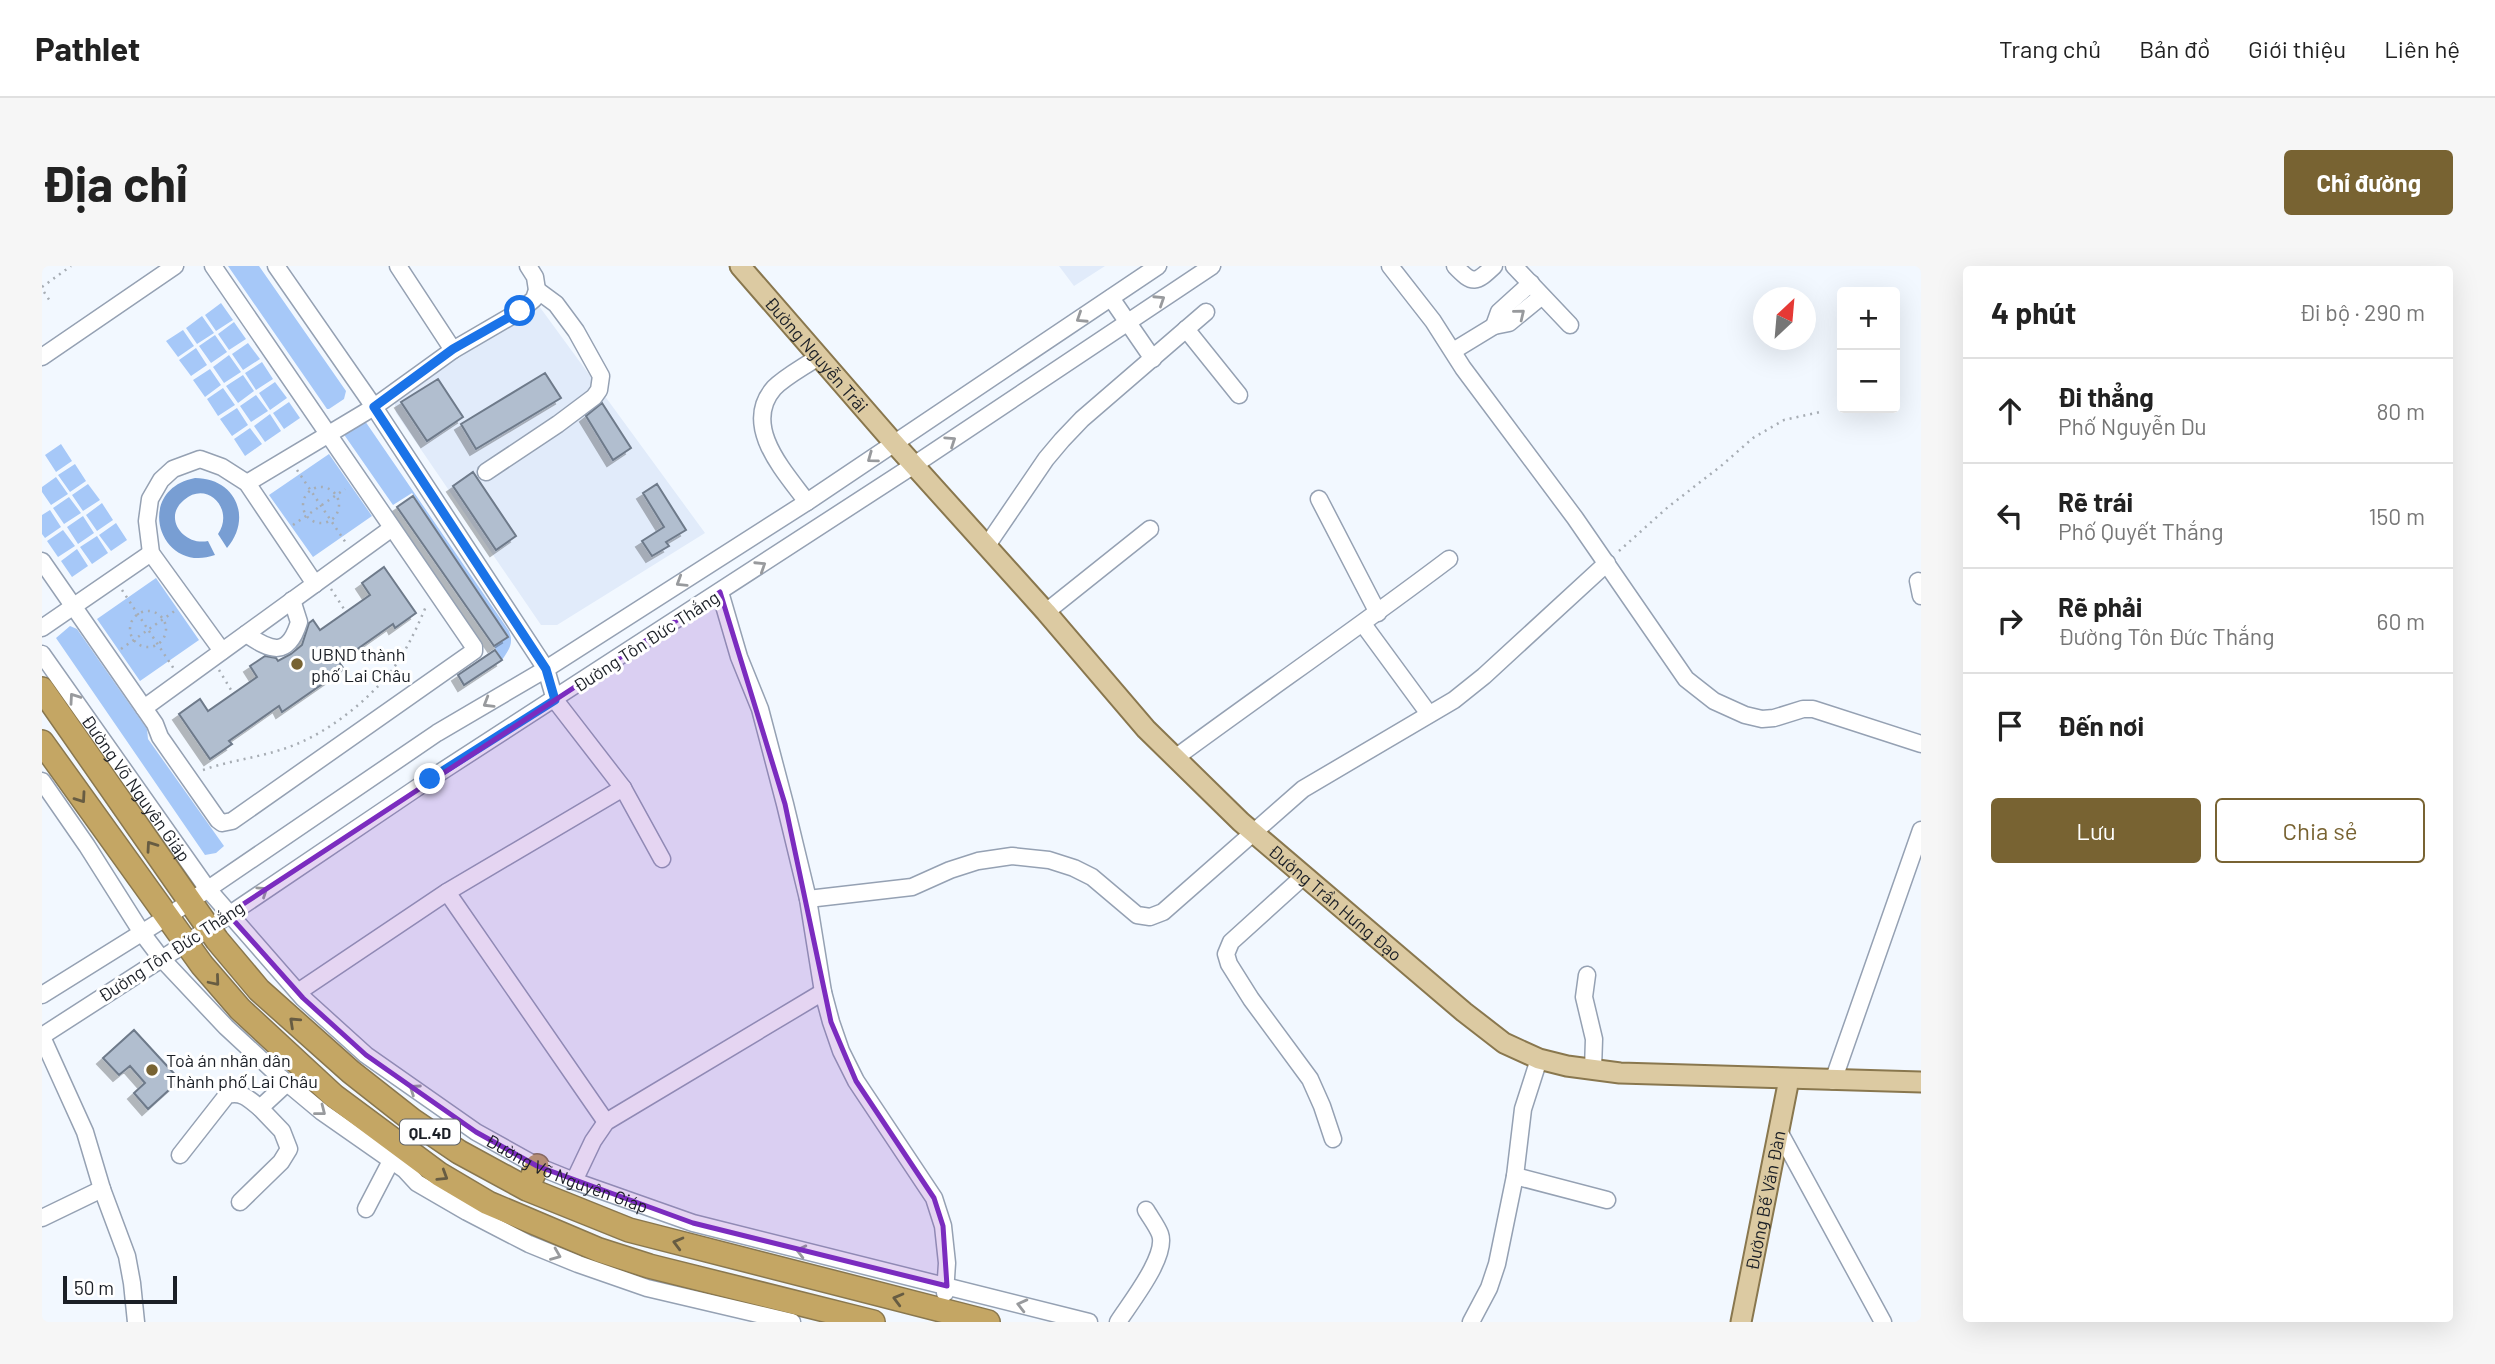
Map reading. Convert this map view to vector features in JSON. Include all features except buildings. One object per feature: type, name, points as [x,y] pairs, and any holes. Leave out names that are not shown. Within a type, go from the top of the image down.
[{"type":"highway","name":"Đường Võ Nguyên Giáp","points":[[42,689],[198,894],[208,929],[259,990],[351,1072],[412,1120],[459,1152],[527,1188],[629,1230],[988,1322]]},
{"type":"highway","name":"QL.4D","points":[[42,742],[185,942],[240,1009],[334,1096],[439,1174],[534,1235],[873,1322]]},
{"type":"highway","points":[[527,1188],[537,1166]]},
{"type":"main road","name":"Đường Nguyễn Trãi","points":[[740,266],[893,442]]},
{"type":"main road","name":"Đường Trần Hưng Đạo","points":[[893,442],[1046,612],[1146,729],[1175,758],[1253,832],[1504,1043],[1539,1059],[1620,1073],[1921,1082]]},
{"type":"main road","name":"Đường Bế Văn Đàn","points":[[1741,1322],[1780,1133],[1788,1079]]},
{"type":"street","points":[[42,357],[175,266]]},
{"type":"street","points":[[42,561],[155,724],[160,737],[186,775],[222,823],[232,821],[470,655],[474,647],[213,266]]},
{"type":"street","points":[[276,266],[374,407],[546,669],[555,700],[623,788],[662,859]]},
{"type":"street","points":[[398,266],[453,349]]},
{"type":"street","points":[[247,483],[374,407],[453,349],[520,311],[534,299],[537,290],[535,277],[528,266]]},
{"type":"street","name":"Đường Tôn Đức Thắng","points":[[42,995],[167,917],[437,733],[546,669],[807,502],[1158,266]]},
{"type":"street","name":"Đường Tôn Đức Thắng","points":[[42,1036],[208,929],[430,779],[915,465],[1213,266]]},
{"type":"street","points":[[1390,266],[1433,321],[1607,563],[1686,678],[1714,701],[1745,715],[1762,719],[1774,718],[1803,709],[1813,709],[1920,739]]},
{"type":"street","points":[[1455,266],[1467,278],[1475,281],[1494,266]]},
{"type":"street","points":[[1514,266],[1570,325]]},
{"type":"street","points":[[1494,326],[1499,312],[1531,283]]},
{"type":"street","points":[[486,472],[558,424],[594,397],[599,390],[601,376],[576,331],[556,304],[537,290]]},
{"type":"street","points":[[1453,351],[1494,326],[1508,323],[1542,296]]},
{"type":"street","points":[[1111,298],[1153,359]]},
{"type":"street","points":[[986,547],[1062,440],[1082,419],[1206,312]]},
{"type":"street","points":[[1186,329],[1239,395]]},
{"type":"street","points":[[807,502],[775,459],[762,421],[767,398],[775,387],[818,357]]},
{"type":"street","points":[[217,655],[187,602],[151,554],[147,521],[150,499],[161,480],[173,469],[200,459],[222,467],[247,483],[281,533],[320,580]]},
{"type":"street","points":[[1319,499],[1378,613]]},
{"type":"street","points":[[144,708],[393,528]]},
{"type":"street","points":[[1046,612],[1150,529]]},
{"type":"street","points":[[42,628],[151,554]]},
{"type":"street","points":[[1175,758],[1449,559]]},
{"type":"street","points":[[807,899],[912,887],[978,860],[1012,856],[1049,860],[1074,868],[1092,877],[1137,915],[1150,917],[1163,912],[1303,789],[1454,699],[1484,676],[1607,563]]},
{"type":"street","points":[[720,592],[770,745],[807,899],[823,992],[841,1051],[856,1081],[933,1198],[943,1226],[947,1286],[941,1310]]},
{"type":"street","points":[[246,634],[269,649],[281,648],[289,641],[299,622],[292,600]]},
{"type":"street","points":[[1363,624],[1429,714]]},
{"type":"street","name":"Đường Võ Nguyên Giáp","points":[[42,653],[198,894],[228,914],[298,992],[366,1055],[476,1132],[537,1166],[693,1223],[1088,1322]]},
{"type":"street","points":[[42,780],[161,958],[226,1027],[287,1083],[322,1112],[405,1170],[417,1183],[467,1212],[534,1235],[647,1287],[792,1322]]},
{"type":"street","points":[[298,992],[447,892],[623,788]]},
{"type":"street","points":[[1833,1081],[1921,830]]},
{"type":"street","points":[[1306,875],[1243,929],[1231,942],[1226,954],[1229,964],[1251,999],[1310,1079],[1334,1139]]},
{"type":"street","points":[[447,892],[606,1122]]},
{"type":"street","points":[[1587,975],[1584,997],[1594,1039],[1593,1069]]},
{"type":"street","points":[[574,1181],[593,1141],[606,1122],[823,992]]},
{"type":"street","points":[[42,1036],[85,1132],[102,1189],[127,1255],[136,1322]]},
{"type":"street","points":[[1471,1322],[1489,1288],[1497,1264],[1515,1176],[1523,1109],[1539,1059]]},
{"type":"street","points":[[260,1108],[287,1083]]},
{"type":"street","points":[[180,1155],[227,1095],[244,1095],[282,1131],[289,1149],[281,1162],[240,1202]]},
{"type":"street","points":[[1780,1133],[1883,1322]]},
{"type":"street","points":[[366,1209],[391,1161]]},
{"type":"street","points":[[1515,1176],[1607,1200]]},
{"type":"street","points":[[42,1218],[102,1189]]},
{"type":"street","points":[[1118,1322],[1154,1265],[1161,1248],[1161,1236],[1146,1210]]},
{"type":"path","points":[[42,287],[71,266]]},
{"type":"path","points":[[44,292],[50,301]]},
{"type":"path","points":[[1607,563],[1647,525],[1753,438],[1775,424],[1820,412]]},
{"type":"path","points":[[289,458],[354,556]]},
{"type":"path","points":[[281,533],[360,479]]},
{"type":"path","points":[[323,487],[336,495],[339,507],[331,520],[319,523],[307,515],[303,503],[310,491],[323,487]]},
{"type":"path","points":[[114,579],[181,681]]},
{"type":"path","points":[[320,580],[344,609]]},
{"type":"path","points":[[186,775],[225,762],[262,756],[291,747],[311,737],[362,702],[390,673],[434,588]]},
{"type":"path","points":[[109,657],[187,602]]},
{"type":"path","points":[[153,612],[163,619],[166,631],[163,640],[145,647],[134,639],[131,626],[138,614],[153,612]]},
{"type":"path","points":[[217,655],[231,690]]},
{"type":"highlighted area","points":[[720,592],[785,804],[831,1022],[856,1081],[934,1198],[943,1226],[947,1286],[693,1223],[537,1166],[476,1132],[366,1055],[303,998],[228,914]]},
{"type":"shaded area","points":[[228,266],[259,266],[346,391],[344,399],[327,409]]},
{"type":"shaded area","points":[[1059,266],[1105,266],[1074,286]]},
{"type":"shaded area","points":[[221,303],[233,320],[216,331],[205,315]]},
{"type":"shaded area","points":[[539,306],[705,533],[557,625],[541,625],[396,413],[394,398]]},
{"type":"shaded area","points":[[202,316],[214,333],[197,344],[186,328]]},
{"type":"shaded area","points":[[234,322],[246,339],[229,350],[218,334]]},
{"type":"shaded area","points":[[183,330],[194,346],[178,357],[166,341]]},
{"type":"shaded area","points":[[215,335],[227,352],[211,363],[199,346]]},
{"type":"shaded area","points":[[248,343],[260,359],[243,370],[232,354]]},
{"type":"shaded area","points":[[196,348],[207,365],[191,376],[179,360]]},
{"type":"shaded area","points":[[229,355],[241,372],[224,383],[213,367]]},
{"type":"shaded area","points":[[262,362],[273,379],[256,390],[245,373]]},
{"type":"shaded area","points":[[210,369],[221,385],[205,397],[193,380]]},
{"type":"shaded area","points":[[243,375],[254,391],[238,403],[226,386]]},
{"type":"shaded area","points":[[275,382],[287,398],[270,410],[259,393]]},
{"type":"shaded area","points":[[223,388],[235,405],[218,416],[207,399]]},
{"type":"shaded area","points":[[256,395],[268,411],[251,422],[240,406]]},
{"type":"shaded area","points":[[289,402],[300,418],[284,429],[273,413]]},
{"type":"shaded area","points":[[237,408],[248,425],[232,436],[220,419]]},
{"type":"shaded area","points":[[270,414],[281,431],[265,442],[254,426]]},
{"type":"shaded area","points":[[365,421],[509,631],[511,643],[502,660],[494,646],[508,636],[412,493],[393,505],[345,436],[345,433]]},
{"type":"shaded area","points":[[250,428],[262,444],[245,456],[234,439]]},
{"type":"shaded area","points":[[61,444],[72,461],[56,472],[45,455]]},
{"type":"shaded area","points":[[329,454],[372,516],[313,557],[269,495]]},
{"type":"shaded area","points":[[75,464],[86,481],[70,492],[58,475]]},
{"type":"shaded area","points":[[56,477],[68,494],[51,505],[42,492],[42,487]]},
{"type":"shaded area","points":[[195,478],[221,485],[236,501],[239,512],[235,536],[227,548],[218,534],[223,515],[216,500],[201,493],[184,500],[175,515],[179,529],[191,539],[208,541],[215,555],[196,558],[180,553],[168,543],[161,528],[159,513],[164,498],[176,486]]},
{"type":"shaded area","points":[[88,484],[100,500],[83,511],[72,495]]},
{"type":"shaded area","points":[[69,497],[81,513],[64,524],[53,508]]},
{"type":"shaded area","points":[[102,503],[113,520],[97,531],[86,515]]},
{"type":"shaded area","points":[[50,510],[61,527],[45,538],[42,534],[42,515]]},
{"type":"shaded area","points":[[83,516],[94,533],[78,544],[67,527]]},
{"type":"shaded area","points":[[116,523],[127,540],[111,551],[99,535]]},
{"type":"shaded area","points":[[63,530],[75,546],[58,557],[47,541]]},
{"type":"shaded area","points":[[97,536],[108,553],[92,564],[80,547]]},
{"type":"shaded area","points":[[77,549],[88,566],[72,577],[61,561]]},
{"type":"shaded area","points":[[156,578],[199,640],[140,681],[97,619]]},
{"type":"shaded area","points":[[70,626],[77,629],[147,729],[148,739],[224,846],[216,853],[205,855],[56,638]]},
{"type":"place","name":"UBND thành phố Lai Châu","points":[[297,664]]},
{"type":"place","name":"Toà án nhân dân Thành phố Lai Châu","points":[[152,1070]]},
{"type":"route","points":[[430,779],[555,700],[546,669],[374,407],[453,349],[520,311]]}]
